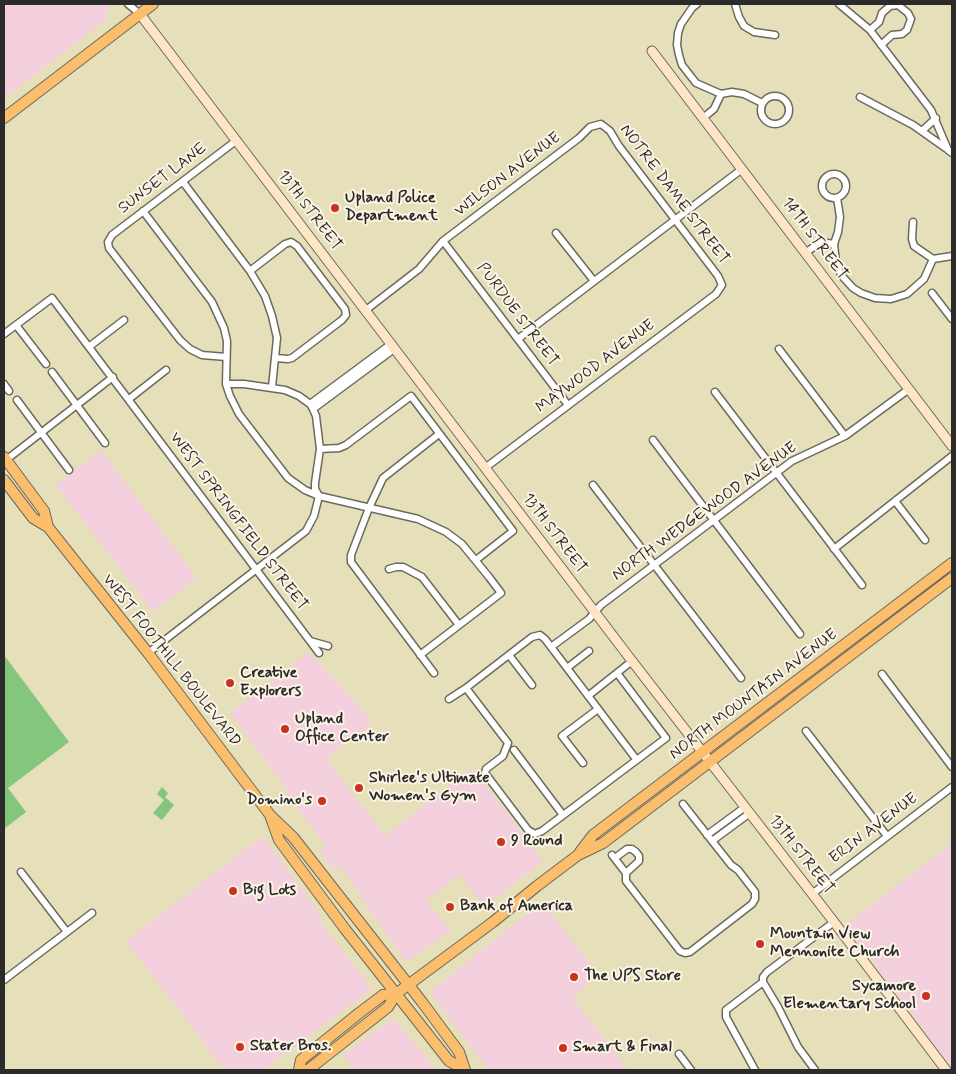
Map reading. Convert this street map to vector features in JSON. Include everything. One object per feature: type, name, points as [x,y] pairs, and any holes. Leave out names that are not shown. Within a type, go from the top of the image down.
[{"type":"main road","points":[[4,118],[138,9],[153,4]]},
{"type":"main road","name":"WEST FOOTHILL BOULEVARD","points":[[5,458],[44,511],[48,527]]},
{"type":"main road","points":[[5,481],[12,480],[32,502],[41,507]]},
{"type":"main road","name":"WEST FOOTHILL BOULEVARD","points":[[5,481],[33,518],[48,527],[148,653],[270,815],[294,836],[459,1052],[464,1070]]},
{"type":"main road","name":"NORTH MOUNTAIN AVENUE","points":[[578,855],[594,835],[952,563]]},
{"type":"main road","name":"NORTH MOUNTAIN AVENUE","points":[[299,1070],[308,1070],[388,1007],[396,994],[578,855],[603,843],[952,578]]},
{"type":"main road","name":"WEST FOOTHILL BOULEVARD","points":[[270,815],[279,840],[396,994],[449,1061],[464,1070]]},
{"type":"street","name":"13TH STREET","points":[[128,4],[138,9],[392,346],[946,1070]]},
{"type":"street","points":[[697,4],[681,24],[678,33],[677,45],[682,65],[696,83],[721,94],[732,92],[744,94],[762,103]]},
{"type":"street","points":[[735,4],[744,26],[754,32],[775,35]]},
{"type":"street","points":[[839,4],[870,30],[931,110],[950,151]]},
{"type":"street","points":[[870,30],[879,22],[882,13],[890,6],[898,5],[908,13],[910,19],[907,30],[902,34],[892,35],[881,45]]},
{"type":"street","name":"14TH STREET","points":[[652,51],[952,446]]},
{"type":"street","points":[[703,118],[714,109],[721,94]]},
{"type":"street","points":[[771,96],[782,97],[789,106],[787,117],[779,124],[768,122],[761,114],[762,103],[771,96]]},
{"type":"street","points":[[860,97],[922,131],[950,151]]},
{"type":"street","points":[[922,131],[936,118]]},
{"type":"street","name":"NOTRE DAME STREET","points":[[601,124],[610,131],[619,146],[718,276],[722,285]]},
{"type":"street","name":"WILSON AVENUE","points":[[366,310],[419,269],[444,241],[579,138],[590,127],[601,124]]},
{"type":"street","name":"SUNSET LANE","points":[[226,357],[202,355],[190,350],[110,248],[108,242],[112,235],[237,140]]},
{"type":"street","points":[[518,339],[742,169]]},
{"type":"street","points":[[183,182],[250,270],[265,296],[277,338],[272,387]]},
{"type":"street","points":[[837,198],[840,216],[834,244],[836,262],[841,275],[853,288],[861,293],[875,298],[891,298],[907,294],[924,279],[934,258]]},
{"type":"street","points":[[143,211],[212,302],[224,328],[227,341],[226,384],[239,414],[288,478],[305,490],[319,496],[405,516],[431,524],[446,532],[462,544],[501,593],[420,655]]},
{"type":"street","points":[[912,222],[914,246],[921,252],[934,258],[952,256]]},
{"type":"street","points":[[556,233],[594,281]]},
{"type":"street","name":"PURDUE STREET","points":[[444,241],[568,405]]},
{"type":"street","points":[[250,270],[285,244],[291,242],[297,246],[345,309],[346,315],[342,320],[292,358],[275,358]]},
{"type":"street","points":[[805,253],[821,242],[834,244]]},
{"type":"street","name":"MAYWOOD AVENUE","points":[[485,468],[716,294],[722,285]]},
{"type":"street","points":[[932,293],[952,319]]},
{"type":"street","name":"WEST SPRINGFIELD STREET","points":[[16,325],[52,298],[90,346],[309,641],[320,653]]},
{"type":"street","points":[[90,346],[124,320]]},
{"type":"street","points":[[4,334],[16,325],[46,364]]},
{"type":"street","points":[[312,407],[392,346]]},
{"type":"street","points":[[779,349],[845,436]]},
{"type":"street","points":[[129,399],[166,370]]},
{"type":"street","points":[[52,372],[105,443]]},
{"type":"street","points":[[5,458],[41,433],[112,377]]},
{"type":"street","points":[[4,384],[9,391]]},
{"type":"street","points":[[148,653],[306,531],[314,516],[319,496],[315,489],[315,483],[320,449],[316,416],[312,407],[285,390],[272,387],[226,384]]},
{"type":"street","name":"NORTH WEDGEWOOD AVENUE","points":[[551,648],[589,619],[601,605],[776,472],[792,461],[845,436],[909,389]]},
{"type":"street","points":[[715,392],[862,585]]},
{"type":"street","points":[[320,449],[346,446],[411,396],[513,531],[476,560]]},
{"type":"street","points":[[16,400],[69,470]]},
{"type":"street","points":[[434,673],[351,562],[351,555],[383,478],[440,434]]},
{"type":"street","points":[[653,440],[800,634]]},
{"type":"street","points":[[834,549],[952,456]]},
{"type":"street","points":[[593,485],[741,678]]},
{"type":"street","points":[[895,501],[925,540]]},
{"type":"street","points":[[390,569],[403,567],[422,577],[460,625]]},
{"type":"street","points":[[449,699],[532,637],[540,635],[636,759]]},
{"type":"street","points":[[309,641],[328,646]]},
{"type":"street","points":[[567,668],[588,651]]},
{"type":"street","points":[[509,655],[532,685]]},
{"type":"street","points":[[588,696],[632,661]]},
{"type":"street","points":[[466,688],[508,743],[503,756],[486,769],[485,773],[528,830],[535,834],[542,831],[666,738],[617,673]]},
{"type":"street","points":[[882,674],[952,767]]},
{"type":"street","points":[[583,763],[562,736],[598,709]]},
{"type":"street","points":[[806,731],[887,836]]},
{"type":"street","points":[[514,750],[563,815]]},
{"type":"street","name":"ERIN AVENUE","points":[[812,894],[952,787]]},
{"type":"street","points":[[626,873],[639,861],[639,856],[632,849],[627,849],[613,856],[626,873],[626,881],[680,951],[685,953],[690,952],[752,904],[756,899],[755,892],[683,804]]},
{"type":"street","points":[[709,838],[748,810]]},
{"type":"street","points":[[21,872],[67,932]]},
{"type":"street","points":[[5,977],[92,913]]},
{"type":"street","points":[[755,1070],[726,1017],[726,1010],[763,982],[767,972],[834,922]]},
{"type":"street","points":[[763,982],[798,1047],[815,1070]]},
{"type":"street","points":[[678,1054],[691,1070]]},
{"type":"shaded area","points":[[4,4],[108,4],[107,19],[4,98]]},
{"type":"shaded area","points":[[101,450],[197,578],[153,612],[56,485]]},
{"type":"shaded area","points":[[309,652],[355,701],[372,723],[326,759],[385,836],[472,768],[543,861],[484,907],[460,875],[426,900],[450,931],[407,962],[341,866],[334,871],[321,854],[325,845],[285,791],[287,789],[230,713]]},
{"type":"shaded area","points":[[263,836],[316,908],[323,926],[372,989],[263,1070],[224,1070],[126,941]]},
{"type":"shaded area","name":"Sycamore Elementary School","points":[[952,843],[952,1068],[846,925]]},
{"type":"shaded area","points":[[543,902],[599,975],[572,997],[628,1070],[489,1070],[431,994],[434,988]]},
{"type":"shaded area","points":[[394,1018],[436,1070],[355,1070],[343,1055]]},
{"type":"green space","points":[[4,655],[69,742],[8,788],[26,812],[4,829]]},
{"type":"green space","points":[[162,787],[168,793],[165,797],[174,805],[162,820],[153,813],[164,800],[157,794]]},
{"type":"place","name":"Upland Police Department","points":[[335,208]]},
{"type":"place","name":"Creative Explorers","points":[[230,683]]},
{"type":"place","name":"Upland Office Center","points":[[285,729]]},
{"type":"place","name":"Shirlee's Ultimate Women's Gym","points":[[359,788]]},
{"type":"place","name":"Domino's","points":[[322,801]]},
{"type":"place","name":"9 Round","points":[[501,842]]},
{"type":"place","name":"Big Lots","points":[[233,891]]},
{"type":"place","name":"Bank of America","points":[[450,907]]},
{"type":"place","name":"Mountain View Mennonite Church","points":[[760,944]]},
{"type":"place","name":"The UPS Store","points":[[574,977]]},
{"type":"place","name":"Sycamore Elementary School","points":[[926,996]]},
{"type":"place","name":"Stater Bros.","points":[[240,1047]]},
{"type":"place","name":"Smart & Final","points":[[563,1048]]}]
